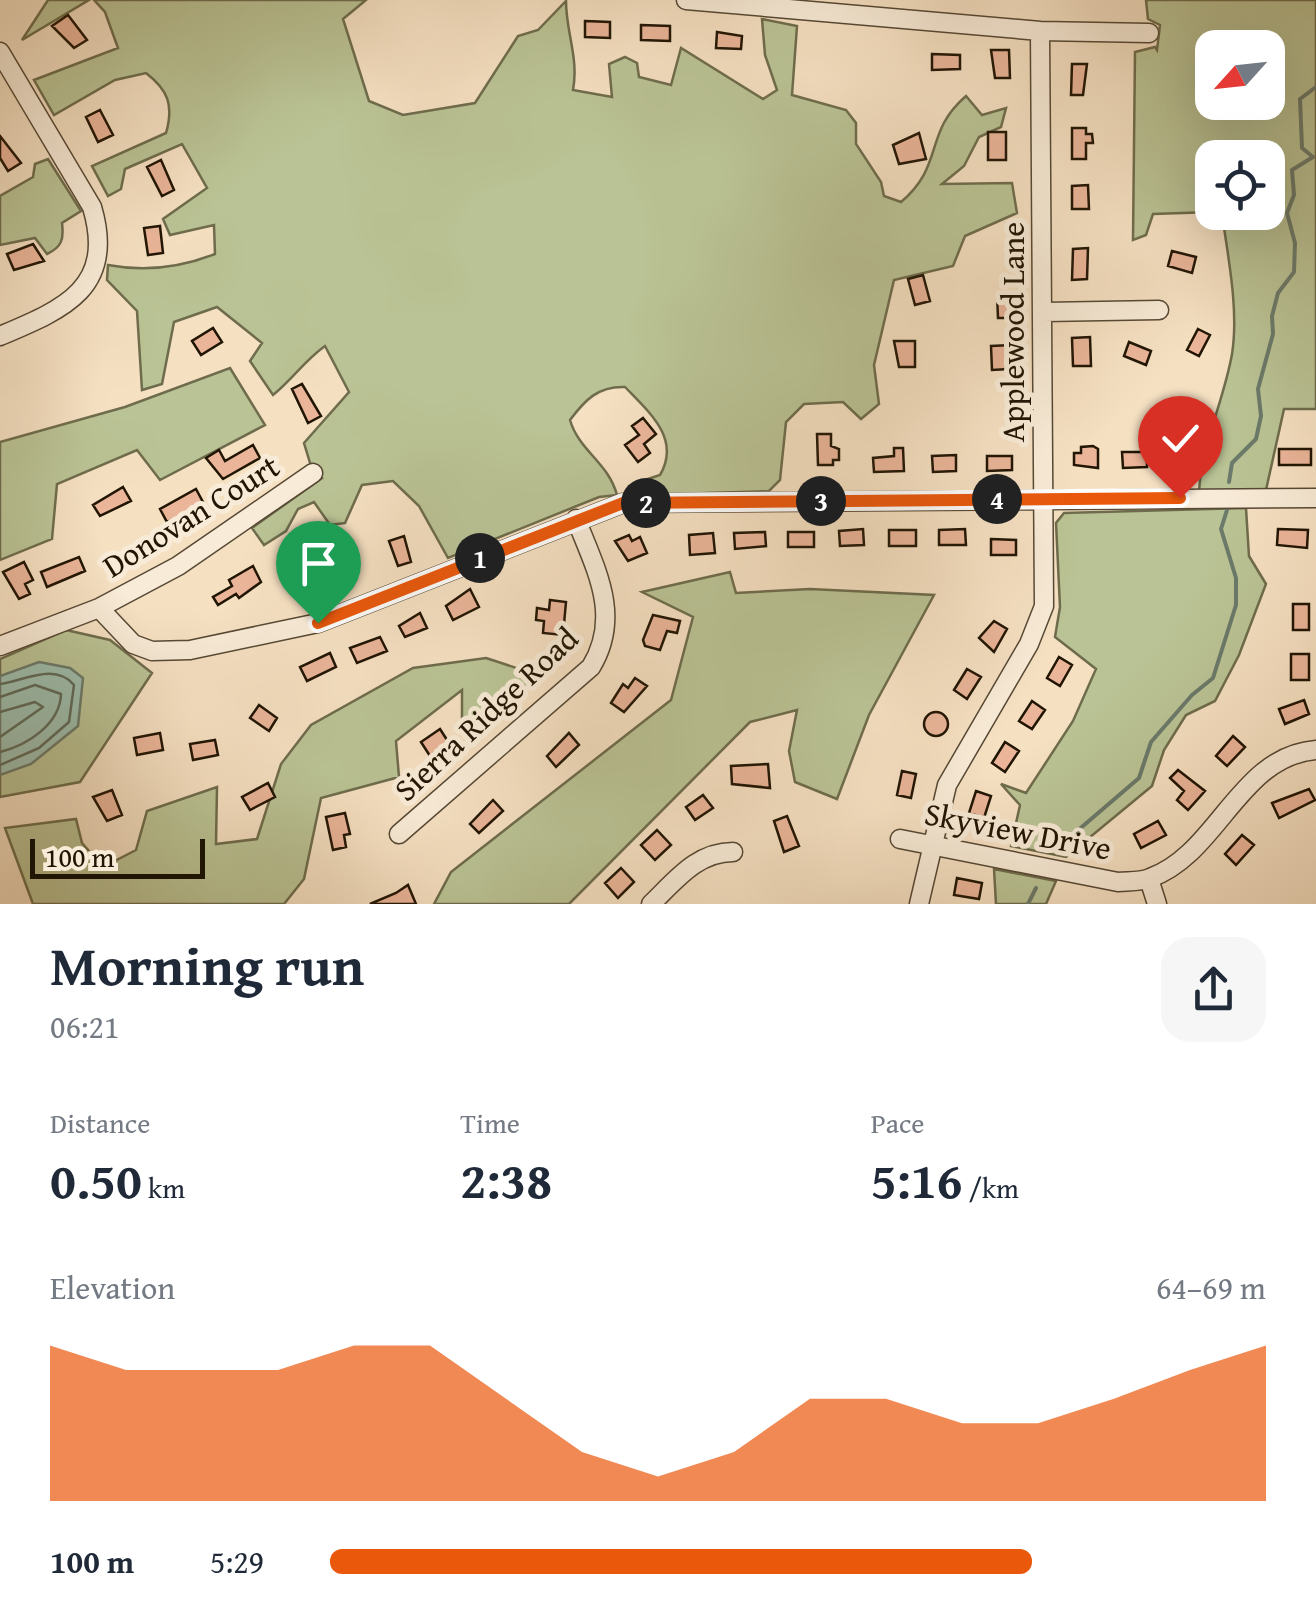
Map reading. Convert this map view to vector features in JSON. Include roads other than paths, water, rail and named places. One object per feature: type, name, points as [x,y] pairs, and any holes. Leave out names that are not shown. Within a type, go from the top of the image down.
[{"type":"street","points":[[686,0],[1040,31],[1149,33]]},
{"type":"street","name":"Applewood Lane","points":[[919,904],[946,786],[1029,644],[1044,606],[1040,31]]},
{"type":"street","points":[[0,52],[92,207],[99,231],[90,280],[73,300],[0,336]]},
{"type":"street","points":[[1044,312],[1159,310]]},
{"type":"street","name":"Donovan Court","points":[[0,646],[100,608],[178,566],[313,473]]},
{"type":"street","points":[[100,608],[132,644],[152,651],[190,650],[318,623],[623,503],[1316,498]]},
{"type":"street","name":"Sierra Ridge Road","points":[[399,834],[591,667],[605,644],[609,619],[602,585],[576,519]]},
{"type":"street","name":"Skyview Drive","points":[[900,840],[1118,882],[1149,879],[1188,852],[1264,770],[1295,752],[1316,750]]},
{"type":"street","points":[[651,904],[706,856],[734,852]]},
{"type":"street","points":[[1149,879],[1157,904]]},
{"type":"water","points":[[39,662],[70,668],[83,678],[78,726],[31,764],[0,775],[0,676]]},
{"type":"waterway","points":[[1229,482],[1232,463],[1256,439],[1261,416],[1258,389],[1273,334],[1272,316],[1278,293],[1294,272],[1295,243],[1287,213],[1294,195],[1292,170],[1313,157],[1302,148],[1300,99],[1316,87]]},
{"type":"waterway","points":[[1055,850],[1139,778],[1151,742],[1192,695],[1213,678],[1236,605],[1236,578],[1221,529],[1227,510]]},
{"type":"waterway","points":[[1028,904],[1036,888]]}]
